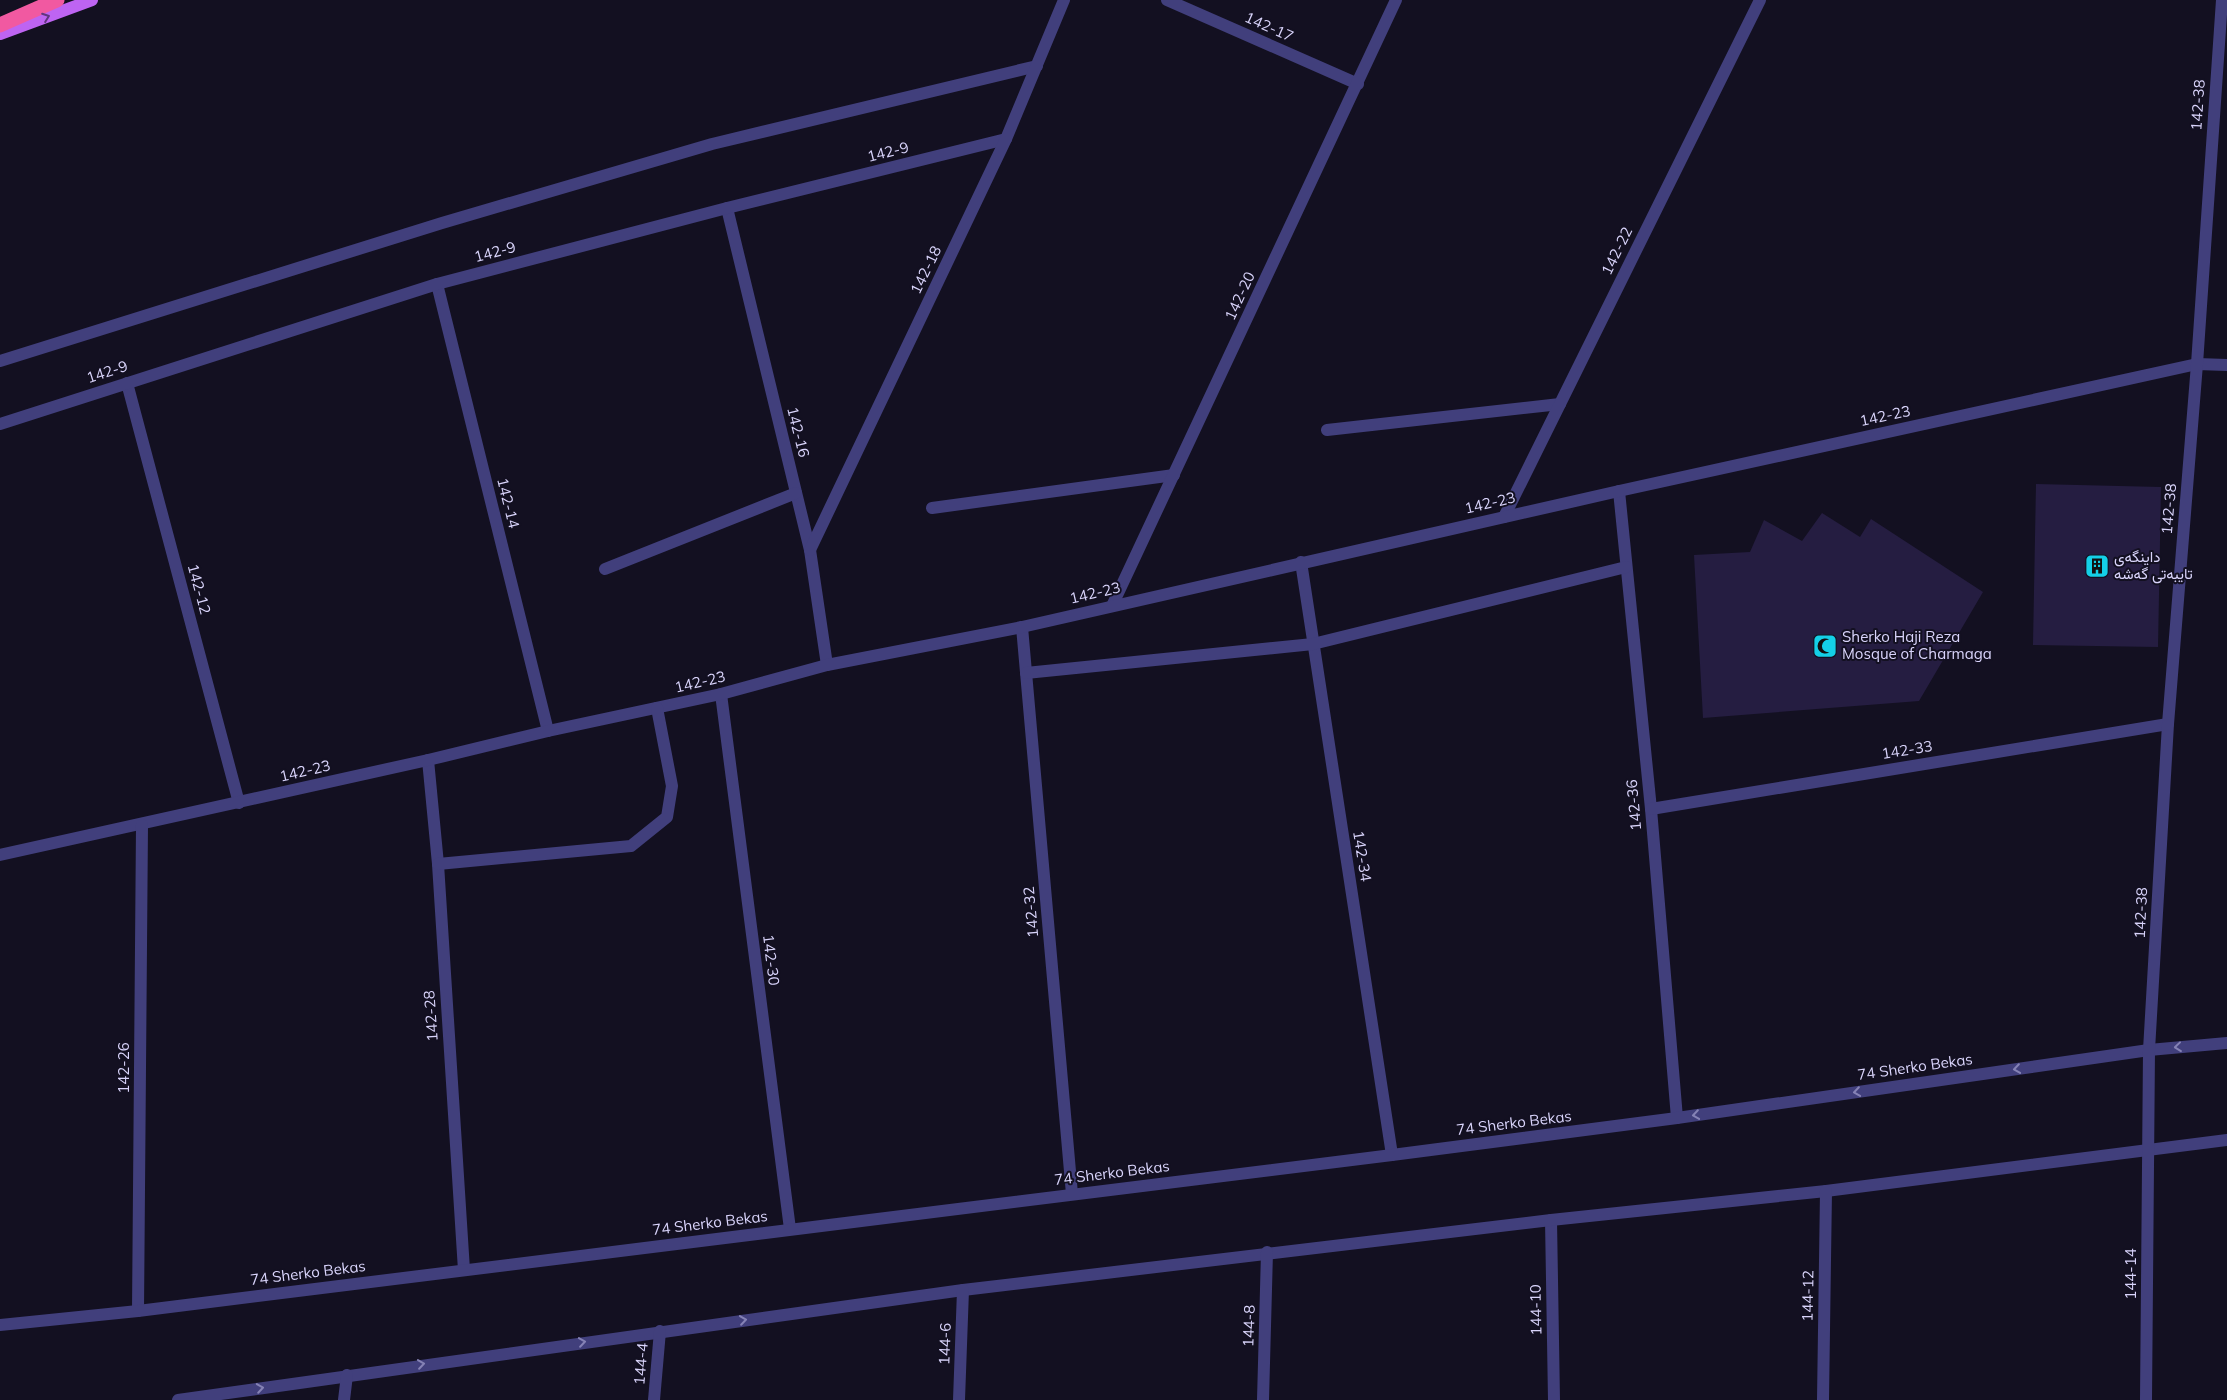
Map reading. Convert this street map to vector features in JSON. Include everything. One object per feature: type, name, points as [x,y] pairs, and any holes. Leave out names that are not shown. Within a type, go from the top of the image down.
[{"type":"highway","points":[[0,26],[57,0]]},
{"type":"main road","points":[[0,34],[92,0]]},
{"type":"street","name":"142-18","points":[[810,550],[1006,140],[1064,0]]},
{"type":"street","name":"142-17","points":[[1167,0],[1358,84]]},
{"type":"street","name":"142-20","points":[[1112,606],[1396,0]]},
{"type":"street","name":"142-22","points":[[1504,517],[1760,0]]},
{"type":"street","name":"142-38","points":[[2148,1149],[2149,1050],[2168,724],[2197,364],[2222,0]]},
{"type":"street","points":[[0,361],[442,223],[712,144],[1037,66]]},
{"type":"street","name":"142-9","points":[[0,424],[437,284],[727,208],[1006,140]]},
{"type":"street","name":"142-16","points":[[727,208],[810,550],[827,665]]},
{"type":"street","name":"142-14","points":[[437,284],[548,731]]},
{"type":"street","name":"142-23","points":[[0,855],[142,825],[548,731],[721,694],[827,665],[1022,627],[1619,490],[2197,364],[2227,365]]},
{"type":"street","name":"142-12","points":[[127,383],[239,803]]},
{"type":"street","points":[[1327,430],[1560,404]]},
{"type":"street","points":[[932,508],[1174,474]]},
{"type":"street","name":"142-36","points":[[1619,490],[1651,808],[1677,1118]]},
{"type":"street","points":[[605,569],[796,493]]},
{"type":"street","name":"142-34","points":[[1301,562],[1392,1155]]},
{"type":"street","points":[[1026,673],[1313,644],[1626,567]]},
{"type":"street","name":"142-32","points":[[1022,627],[1072,1194]]},
{"type":"street","name":"142-30","points":[[721,694],[790,1229]]},
{"type":"street","points":[[438,864],[631,846],[667,817],[672,786],[657,708]]},
{"type":"street","name":"142-33","points":[[1651,808],[2168,724]]},
{"type":"street","name":"142-28","points":[[428,760],[438,864],[464,1270]]},
{"type":"street","name":"142-26","points":[[138,1311],[142,825]]},
{"type":"street","name":"74 Sherko Bekas","points":[[0,1326],[138,1311],[1392,1155],[1677,1118],[2149,1050],[2227,1043]]},
{"type":"street","points":[[178,1400],[963,1290],[1267,1252],[1551,1220],[1826,1192],[2227,1140]]},
{"type":"street","name":"144-14","points":[[2146,1400],[2148,1149]]},
{"type":"street","name":"144-12","points":[[1824,1400],[1826,1192]]},
{"type":"street","name":"144-10","points":[[1551,1220],[1554,1400]]},
{"type":"street","name":"144-8","points":[[1263,1400],[1267,1252]]},
{"type":"street","name":"144-6","points":[[959,1400],[963,1290]]},
{"type":"street","name":"144-4","points":[[654,1400],[660,1331]]},
{"type":"street","points":[[344,1400],[347,1375]]},
{"type":"building","name":"داینگەی تایبەتی گەشە","points":[[2036,484],[2161,487],[2158,647],[2033,645]]},
{"type":"building","name":"Sherko Haji Reza Mosque of Charmaga","points":[[1822,513],[1860,537],[1871,519],[1983,592],[1919,701],[1703,718],[1694,555],[1750,552],[1764,520],[1802,541]]},
{"type":"place","name":"داینگەی تایبەتی گەشە","points":[[2097,566]]},
{"type":"place","name":"Sherko Haji Reza Mosque of Charmaga","points":[[1825,646]]}]
